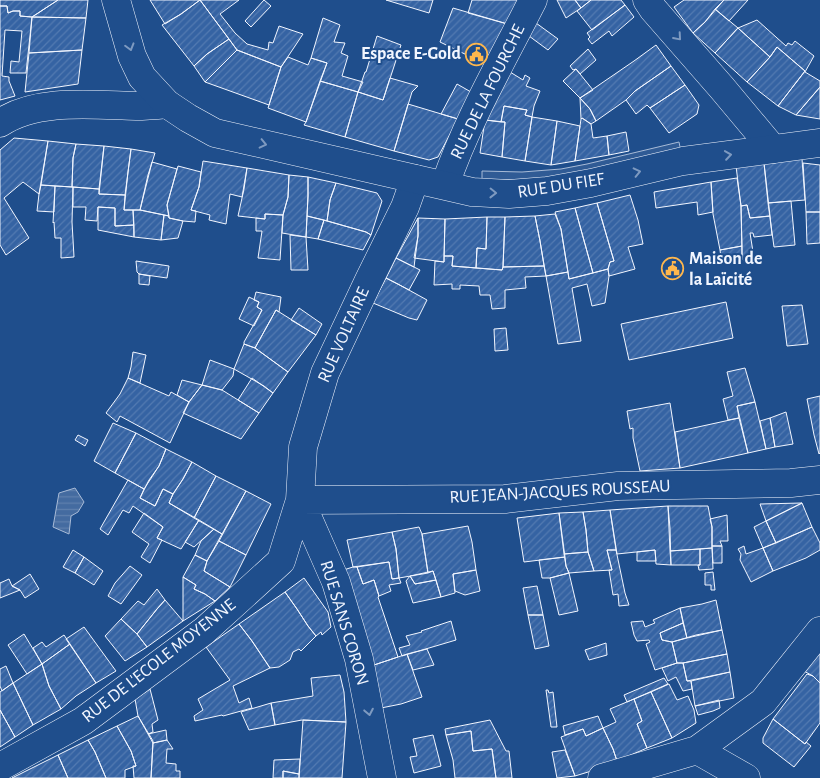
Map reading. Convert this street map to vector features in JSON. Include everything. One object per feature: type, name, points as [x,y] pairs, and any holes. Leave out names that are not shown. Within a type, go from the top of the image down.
[{"type":"street","name":"RUE DU FIEF","points":[[116,0],[132,56],[142,77],[168,104],[215,133],[483,193],[509,194],[547,191],[591,183],[683,161],[820,143]]},
{"type":"street","name":"RUE DE LA FOURCHE","points":[[445,185],[472,119],[533,0]]},
{"type":"street","points":[[647,0],[773,149]]},
{"type":"street","points":[[0,123],[14,115],[27,111],[56,106],[168,104]]},
{"type":"street","name":"RUE VOLTAIRE","points":[[300,500],[303,447],[325,373],[405,207],[415,179]]},
{"type":"street","name":"RUE JEAN-JACQUES ROUSSEAU","points":[[300,500],[505,499],[618,486],[820,480]]},
{"type":"street","name":"RUE DE L'ECOLE MOYENNE","points":[[0,767],[83,721],[204,631],[281,561],[300,500]]},
{"type":"street","name":"RUE SANS CORON","points":[[300,500],[336,582],[359,659],[382,778]]},
{"type":"street","points":[[602,778],[697,750],[763,702],[820,631]]},
{"type":"street","points":[[697,750],[746,778]]},
{"type":"shaded area","points":[[679,142],[681,152],[546,180],[482,180],[482,171],[522,172],[561,169]]},
{"type":"shaded area","points":[[75,488],[84,502],[78,512],[71,516],[69,534],[53,527],[59,493]]},
{"type":"building","points":[[0,0],[58,0],[32,17],[20,16],[20,11],[8,13],[7,6],[0,6]]},
{"type":"building","points":[[58,0],[88,0],[86,18],[32,17]]},
{"type":"building","points":[[150,0],[200,0],[165,24]]},
{"type":"building","points":[[200,0],[229,39],[207,54],[194,66],[162,25]]},
{"type":"building","points":[[200,0],[239,0],[220,14],[235,33],[247,44],[268,50],[269,42],[273,43],[279,26],[303,34],[281,67],[237,50]]},
{"type":"building","points":[[264,0],[271,6],[251,27],[245,21]]},
{"type":"building","points":[[386,0],[433,0],[429,13]]},
{"type":"building","points":[[472,0],[518,0],[511,25],[468,13]]},
{"type":"building","points":[[557,0],[575,0],[581,8],[566,18]]},
{"type":"building","points":[[575,0],[591,0],[581,8]]},
{"type":"building","points":[[591,0],[621,0],[625,5],[592,30],[577,11]]},
{"type":"building","points":[[684,0],[724,0],[693,33],[674,7]]},
{"type":"building","points":[[724,0],[748,0],[729,21],[715,9]]},
{"type":"building","points":[[625,5],[634,17],[612,36],[609,31],[592,44],[588,39],[590,37],[587,33]]},
{"type":"building","points":[[0,6],[7,6],[8,13],[20,11],[20,16],[32,17],[26,73],[10,73],[11,61],[19,62],[22,31],[5,30],[2,76],[9,77],[15,96],[0,100]]},
{"type":"building","points":[[453,8],[511,25],[489,64],[440,42]]},
{"type":"building","points":[[715,9],[738,28],[715,53],[693,33]]},
{"type":"building","points":[[32,17],[86,18],[82,50],[29,53]]},
{"type":"building","points":[[323,18],[340,25],[334,42],[345,43],[341,53],[348,56],[342,76],[363,82],[358,92],[320,81],[327,63],[311,58]]},
{"type":"building","points":[[757,20],[786,46],[788,43],[792,45],[795,41],[814,56],[805,72],[820,81],[820,87],[796,115],[778,106],[805,71],[777,47],[770,57],[738,28]]},
{"type":"building","points":[[536,23],[558,39],[548,50],[529,36]]},
{"type":"building","points":[[738,28],[770,57],[747,82],[715,53]]},
{"type":"building","points":[[377,36],[401,45],[383,100],[358,92]]},
{"type":"building","points":[[229,39],[237,50],[205,82],[194,66],[207,54]]},
{"type":"building","points":[[656,45],[671,66],[596,121],[590,109],[580,98]]},
{"type":"building","points":[[777,47],[805,71],[778,106],[747,82]]},
{"type":"building","points":[[588,49],[596,60],[580,74],[570,66]]},
{"type":"building","points":[[82,50],[78,84],[25,92],[29,53]]},
{"type":"building","points":[[237,50],[281,67],[269,105],[205,82]]},
{"type":"building","points":[[288,57],[308,65],[311,58],[327,63],[306,122],[268,108],[281,67]]},
{"type":"building","points":[[671,66],[685,85],[650,108],[647,105],[636,114],[626,100],[635,91]]},
{"type":"building","points":[[576,69],[593,90],[580,98],[563,81]]},
{"type":"building","points":[[510,72],[523,80],[525,75],[530,78],[526,86],[540,91],[532,117],[525,115],[527,110],[504,106],[501,122],[485,120]]},
{"type":"building","points":[[390,78],[418,86],[412,92],[394,151],[345,137],[358,92],[383,100]]},
{"type":"building","points":[[320,81],[358,92],[345,137],[304,125]]},
{"type":"building","points":[[457,84],[471,92],[458,119],[441,114]]},
{"type":"building","points":[[685,85],[699,105],[697,114],[669,133],[650,108]]},
{"type":"building","points":[[820,87],[820,119],[796,115]]},
{"type":"building","points":[[580,98],[590,109],[596,121],[591,124],[581,119]]},
{"type":"building","points":[[408,104],[458,119],[438,157],[429,160],[394,151]]},
{"type":"building","points":[[504,106],[527,110],[525,115],[532,117],[525,161],[502,157],[505,122],[501,122]]},
{"type":"building","points":[[532,117],[557,121],[551,165],[525,161]]},
{"type":"building","points":[[582,118],[591,124],[593,138],[607,136],[609,155],[575,161]]},
{"type":"building","points":[[485,120],[505,122],[502,157],[480,153]]},
{"type":"building","points":[[557,121],[580,126],[575,161],[551,165]]},
{"type":"building","points":[[626,132],[629,151],[609,155],[607,136]]},
{"type":"building","points":[[14,138],[48,141],[39,194],[23,182],[4,198],[29,238],[6,255],[0,245],[0,150]]},
{"type":"building","points":[[48,141],[76,144],[73,158],[72,187],[41,185]]},
{"type":"building","points":[[76,144],[104,146],[99,189],[72,187],[73,158]]},
{"type":"building","points":[[104,146],[131,149],[125,195],[99,194]]},
{"type":"building","points":[[131,149],[155,153],[140,210],[124,210]]},
{"type":"building","points":[[802,159],[805,200],[768,203],[764,163]]},
{"type":"building","points":[[203,161],[247,168],[242,197],[230,194],[226,224],[209,220],[210,215],[191,210],[199,187]]},
{"type":"building","points":[[152,162],[177,169],[167,205],[169,216],[140,210]]},
{"type":"building","points":[[764,163],[770,216],[750,218],[747,205],[741,206],[736,166]]},
{"type":"building","points":[[803,163],[820,165],[820,212],[806,212]]},
{"type":"building","points":[[178,166],[201,172],[199,187],[191,210],[196,211],[195,222],[169,218],[167,205]]},
{"type":"building","points":[[247,168],[289,175],[288,197],[283,215],[265,214],[265,219],[238,216]]},
{"type":"building","points":[[289,175],[308,177],[306,237],[282,233],[283,215],[288,197]]},
{"type":"building","points":[[308,177],[336,183],[330,200],[327,221],[307,216]]},
{"type":"building","points":[[737,178],[741,206],[742,246],[720,250],[713,214],[711,182]]},
{"type":"building","points":[[711,182],[713,212],[698,215],[697,202],[656,208],[654,192]]},
{"type":"building","points":[[336,183],[377,193],[382,201],[371,235],[327,221],[330,200]]},
{"type":"building","points":[[41,185],[55,186],[54,212],[37,211]]},
{"type":"building","points":[[55,186],[73,187],[74,257],[61,258],[61,238],[55,238],[53,223]]},
{"type":"building","points":[[73,187],[99,189],[99,194],[125,195],[124,210],[133,210],[134,225],[115,226],[115,208],[98,207],[97,221],[85,220],[86,207],[73,207]]},
{"type":"building","points":[[630,195],[643,244],[628,247],[635,269],[609,276],[610,262],[614,261],[597,203]]},
{"type":"building","points":[[791,201],[795,245],[774,247],[768,203]]},
{"type":"building","points":[[597,203],[614,261],[610,262],[608,269],[593,273],[575,208]]},
{"type":"building","points":[[747,205],[750,218],[770,216],[772,235],[754,237],[753,233],[750,233],[754,258],[743,260],[741,206]]},
{"type":"building","points":[[98,207],[115,208],[115,226],[134,225],[134,237],[98,230]]},
{"type":"building","points":[[575,208],[593,273],[569,279],[561,229],[555,212]]},
{"type":"building","points":[[133,210],[164,215],[161,240],[134,237]]},
{"type":"building","points":[[806,212],[820,212],[820,243],[807,244]]},
{"type":"building","points":[[265,214],[283,215],[280,260],[258,258],[262,231],[256,231],[256,218],[265,219]]},
{"type":"building","points":[[555,214],[561,229],[568,272],[546,276],[535,216]]},
{"type":"building","points":[[164,215],[183,221],[178,238],[161,240]]},
{"type":"building","points":[[307,216],[324,220],[318,239],[306,237]]},
{"type":"building","points":[[535,216],[544,266],[503,267],[505,217]]},
{"type":"building","points":[[487,217],[486,249],[477,248],[476,268],[452,266],[453,256],[444,256],[445,219]]},
{"type":"building","points":[[487,217],[505,217],[502,270],[476,268],[477,248],[486,249]]},
{"type":"building","points":[[418,218],[445,219],[444,262],[414,258],[418,236]]},
{"type":"building","points":[[418,218],[418,236],[414,267],[396,258]]},
{"type":"building","points":[[324,220],[371,235],[363,250],[318,239]]},
{"type":"building","points":[[290,235],[306,237],[308,270],[291,270]]},
{"type":"building","points":[[742,246],[742,255],[721,258],[720,250]]},
{"type":"building","points":[[444,256],[453,256],[452,266],[502,270],[503,267],[544,266],[546,276],[525,277],[526,288],[505,290],[505,308],[492,309],[490,295],[480,295],[479,286],[460,285],[460,289],[452,289],[452,284],[434,285],[435,261],[444,262]]},
{"type":"building","points":[[396,258],[420,270],[409,290],[386,278]]},
{"type":"building","points":[[136,261],[169,266],[167,278],[139,274]]},
{"type":"building","points":[[608,269],[609,276],[605,303],[592,306],[587,284],[572,288],[581,341],[558,344],[546,276],[568,272],[569,279]]},
{"type":"building","points":[[139,274],[150,276],[149,285],[139,284]]},
{"type":"building","points":[[386,278],[427,300],[417,320],[373,303]]},
{"type":"building","points":[[256,292],[281,297],[279,312],[276,310],[255,348],[244,344],[244,342],[262,310],[257,307],[259,302],[254,300]]},
{"type":"building","points":[[249,297],[259,302],[257,307],[262,310],[254,326],[239,319]]},
{"type":"building","points":[[726,302],[733,338],[629,360],[621,324]]},
{"type":"building","points":[[802,305],[808,344],[787,346],[782,306]]},
{"type":"building","points":[[299,308],[322,324],[316,335],[291,320]]},
{"type":"building","points":[[276,310],[316,335],[288,372],[255,348]]},
{"type":"building","points":[[506,328],[508,350],[495,351],[494,329]]},
{"type":"building","points":[[244,344],[255,348],[288,372],[273,393],[234,369]]},
{"type":"building","points":[[133,352],[146,355],[140,383],[128,378]]},
{"type":"building","points":[[210,360],[234,369],[233,376],[222,390],[202,385]]},
{"type":"building","points":[[745,368],[755,402],[737,406],[739,418],[728,420],[723,399],[733,396],[727,372]]},
{"type":"building","points":[[128,378],[169,396],[171,392],[189,402],[170,443],[120,416],[117,422],[106,413],[120,394]]},
{"type":"building","points":[[252,378],[273,393],[259,413],[238,400]]},
{"type":"building","points":[[182,380],[202,385],[189,402],[177,395]]},
{"type":"building","points":[[202,385],[222,390],[259,413],[241,439],[183,413]]},
{"type":"building","points":[[820,396],[820,453],[819,454],[807,399]]},
{"type":"building","points":[[755,402],[766,449],[748,453],[737,406]]},
{"type":"building","points":[[670,403],[680,468],[640,471],[633,438],[633,428],[630,429],[627,411]]},
{"type":"building","points":[[786,412],[793,444],[775,447],[770,418]]},
{"type":"building","points":[[739,418],[748,453],[680,468],[675,432]]},
{"type":"building","points":[[770,418],[775,447],[766,449],[760,421]]},
{"type":"building","points":[[113,423],[136,433],[115,473],[94,461]]},
{"type":"building","points":[[136,433],[166,449],[159,466],[144,489],[115,473]]},
{"type":"building","points":[[78,435],[88,440],[85,446],[75,440]]},
{"type":"building","points":[[166,449],[192,462],[173,494],[163,489],[155,506],[140,498],[159,466]]},
{"type":"building","points":[[192,462],[216,476],[194,518],[169,503]]},
{"type":"building","points":[[216,476],[246,491],[222,534],[194,518]]},
{"type":"building","points":[[128,480],[144,489],[140,498],[155,506],[163,489],[173,494],[169,503],[199,520],[181,549],[157,538],[163,527],[133,506],[129,513],[123,510],[108,535],[100,529]]},
{"type":"building","points":[[246,491],[271,504],[246,555],[219,541]]},
{"type":"building","points":[[802,503],[812,527],[776,543],[766,521]]},
{"type":"building","points":[[802,503],[766,521],[760,504]]},
{"type":"building","points":[[668,506],[671,565],[656,564],[655,550],[617,554],[610,510]]},
{"type":"building","points":[[668,506],[708,506],[712,527],[712,548],[670,551]]},
{"type":"building","points":[[610,510],[616,550],[607,550],[612,570],[594,571],[588,552],[583,512]]},
{"type":"building","points":[[583,512],[588,552],[564,554],[559,513]]},
{"type":"building","points":[[144,513],[163,527],[157,538],[162,540],[150,563],[141,557],[149,544],[132,532]]},
{"type":"building","points":[[559,513],[565,557],[524,562],[517,518]]},
{"type":"building","points":[[727,515],[728,541],[720,541],[722,546],[712,546],[710,519]]},
{"type":"building","points":[[199,520],[214,529],[194,547],[185,542]]},
{"type":"building","points":[[766,521],[776,543],[763,548],[754,527]]},
{"type":"building","points":[[468,526],[476,570],[453,574],[455,593],[441,597],[433,571],[428,573],[422,534]]},
{"type":"building","points":[[419,527],[422,534],[428,573],[399,578],[392,532]]},
{"type":"building","points":[[812,527],[820,543],[820,550],[806,558],[773,571],[763,548]]},
{"type":"building","points":[[214,529],[222,534],[207,561],[195,555],[201,541]]},
{"type":"building","points":[[392,532],[399,578],[392,579],[389,562],[353,567],[347,540]]},
{"type":"building","points":[[219,541],[246,555],[230,587],[204,571],[207,561]]},
{"type":"building","points":[[712,546],[722,546],[722,563],[713,563]]},
{"type":"building","points":[[744,546],[746,554],[763,548],[773,571],[751,582],[740,560],[741,554],[738,549]]},
{"type":"building","points":[[712,548],[713,569],[699,570],[700,549]]},
{"type":"building","points":[[700,549],[700,565],[671,565],[670,551]]},
{"type":"building","points":[[73,550],[84,557],[75,573],[63,567]]},
{"type":"building","points":[[607,550],[616,550],[629,605],[619,606],[618,594],[613,595],[609,570],[612,570]]},
{"type":"building","points":[[655,550],[656,561],[637,561],[637,552]]},
{"type":"building","points":[[588,552],[594,571],[569,573],[564,554]]},
{"type":"building","points":[[195,555],[207,561],[204,571],[230,587],[215,601],[194,589],[196,585],[183,577]]},
{"type":"building","points":[[84,557],[103,571],[94,585],[75,573]]},
{"type":"building","points":[[565,557],[569,573],[542,578],[539,560]]},
{"type":"building","points":[[389,562],[392,579],[399,578],[401,583],[389,585],[391,591],[379,596],[374,580],[363,584],[357,567]]},
{"type":"building","points":[[130,566],[142,575],[121,604],[108,596],[115,583]]},
{"type":"building","points":[[357,567],[363,584],[374,580],[398,657],[368,667],[337,572]]},
{"type":"building","points":[[476,570],[480,591],[465,595],[455,591],[453,574]]},
{"type":"building","points":[[433,571],[436,580],[415,584],[410,576]]},
{"type":"building","points":[[713,572],[715,590],[711,590],[711,585],[705,585],[705,573]]},
{"type":"building","points":[[569,573],[578,611],[559,615],[550,578]]},
{"type":"building","points":[[30,574],[39,589],[25,598],[20,590],[12,586]]},
{"type":"building","points":[[410,576],[415,584],[436,580],[441,597],[413,603],[406,581]]},
{"type":"building","points":[[183,577],[196,585],[194,589],[215,601],[183,621]]},
{"type":"building","points":[[304,578],[328,612],[331,627],[322,635],[321,632],[316,636],[285,592]]},
{"type":"building","points":[[9,579],[12,586],[20,590],[0,598],[0,583]]},
{"type":"building","points":[[537,586],[543,615],[528,615],[523,588]]},
{"type":"building","points":[[157,589],[165,600],[137,634],[121,619],[138,601],[144,605]]},
{"type":"building","points":[[285,592],[316,636],[301,651],[299,649],[293,652],[290,660],[279,667],[270,668],[239,624]]},
{"type":"building","points":[[165,600],[183,621],[147,647],[137,634]]},
{"type":"building","points":[[716,600],[722,630],[687,638],[680,608]]},
{"type":"building","points":[[680,608],[683,623],[660,633],[662,640],[672,642],[677,663],[655,670],[646,644],[650,642],[649,640],[637,641],[631,622],[643,621],[645,627],[655,623],[653,620]]},
{"type":"building","points":[[528,615],[543,615],[549,646],[535,649]]},
{"type":"building","points":[[121,619],[137,634],[147,647],[125,661],[105,636]]},
{"type":"building","points":[[451,621],[456,640],[402,656],[399,648],[410,645],[406,636]]},
{"type":"building","points":[[683,623],[687,638],[672,642],[662,640],[660,633]]},
{"type":"building","points":[[239,624],[270,668],[233,686],[239,703],[249,698],[252,708],[195,721],[194,716],[203,710],[198,699],[230,680],[206,647]]},
{"type":"building","points":[[84,627],[116,671],[96,683],[66,639]]},
{"type":"building","points":[[722,630],[727,654],[677,663],[672,642]]},
{"type":"building","points":[[24,634],[42,664],[27,674],[8,645]]},
{"type":"building","points":[[64,635],[70,644],[42,664],[33,648],[42,642],[46,647]]},
{"type":"building","points":[[606,643],[607,655],[589,660],[585,650]]},
{"type":"building","points":[[70,644],[96,683],[61,709],[49,686],[42,664]]},
{"type":"building","points":[[427,649],[434,665],[413,670],[407,654]]},
{"type":"building","points":[[820,651],[820,683],[813,676],[802,670]]},
{"type":"building","points":[[407,654],[422,697],[381,708],[368,667]]},
{"type":"building","points":[[727,654],[730,672],[687,681],[683,663]]},
{"type":"building","points":[[683,663],[687,681],[691,681],[692,689],[683,691],[676,677],[668,681],[662,668]]},
{"type":"building","points":[[42,664],[49,686],[61,709],[33,725],[13,683]]},
{"type":"building","points":[[6,666],[13,683],[2,691],[0,686],[0,669]]},
{"type":"building","points":[[730,672],[734,698],[695,706],[691,681]]},
{"type":"building","points":[[807,674],[813,676],[820,683],[820,723],[805,744],[773,719]]},
{"type":"building","points":[[340,675],[344,692],[346,722],[302,720],[275,725],[271,703],[313,696],[311,678]]},
{"type":"building","points":[[664,678],[668,684],[627,702],[624,695]]},
{"type":"building","points":[[13,683],[33,725],[15,737],[0,710],[0,692]]},
{"type":"building","points":[[669,684],[677,700],[688,696],[694,710],[696,723],[672,738],[651,692]]},
{"type":"building","points":[[150,689],[158,720],[152,724],[153,732],[148,734],[138,716],[135,699]]},
{"type":"building","points":[[546,690],[549,693],[553,692],[557,727],[551,727]]},
{"type":"building","points":[[651,692],[672,738],[647,748],[637,724],[642,721],[634,699]]},
{"type":"building","points":[[634,699],[642,721],[637,724],[647,748],[617,761],[603,728],[616,722],[610,709]]},
{"type":"building","points":[[719,700],[720,708],[698,715],[695,706]]},
{"type":"building","points":[[271,703],[275,725],[249,730],[241,712]]},
{"type":"building","points":[[0,710],[15,737],[0,747]]},
{"type":"building","points":[[138,716],[153,741],[151,778],[134,778],[133,766],[136,766],[131,751],[117,726]]},
{"type":"building","points":[[598,716],[603,728],[586,736],[583,729],[565,735],[563,726]]},
{"type":"building","points":[[773,719],[805,744],[806,742],[811,746],[794,767],[763,743],[763,738]]},
{"type":"building","points":[[303,720],[346,722],[342,778],[299,778]]},
{"type":"building","points":[[490,720],[506,751],[509,751],[512,778],[496,778],[492,749],[473,751],[471,731],[446,735],[445,729]]},
{"type":"building","points":[[117,726],[131,751],[136,766],[125,770],[125,778],[106,778],[88,740]]},
{"type":"building","points":[[603,728],[617,761],[575,776],[561,737],[583,729],[586,736]]},
{"type":"building","points":[[166,730],[167,740],[153,743],[148,734]]},
{"type":"building","points":[[471,731],[473,751],[492,749],[496,778],[455,778],[453,760],[446,735]]},
{"type":"building","points":[[433,735],[441,766],[414,773],[410,757],[417,756],[413,739]]},
{"type":"building","points":[[88,740],[106,778],[68,778],[58,755]]},
{"type":"building","points":[[167,740],[173,749],[167,749],[166,763],[176,764],[176,771],[180,771],[180,778],[151,778],[153,743]]},
{"type":"building","points":[[565,750],[575,776],[557,778],[552,752]]},
{"type":"building","points":[[58,755],[68,778],[12,778]]},
{"type":"building","points":[[300,759],[299,774],[283,771],[283,778],[273,778],[274,760]]},
{"type":"building","points":[[283,771],[299,774],[299,778],[283,778]]},
{"type":"place","name":"Espace E-Gold","points":[[477,54]]},
{"type":"place","name":"Maison de la Laïcité","points":[[673,269]]}]
